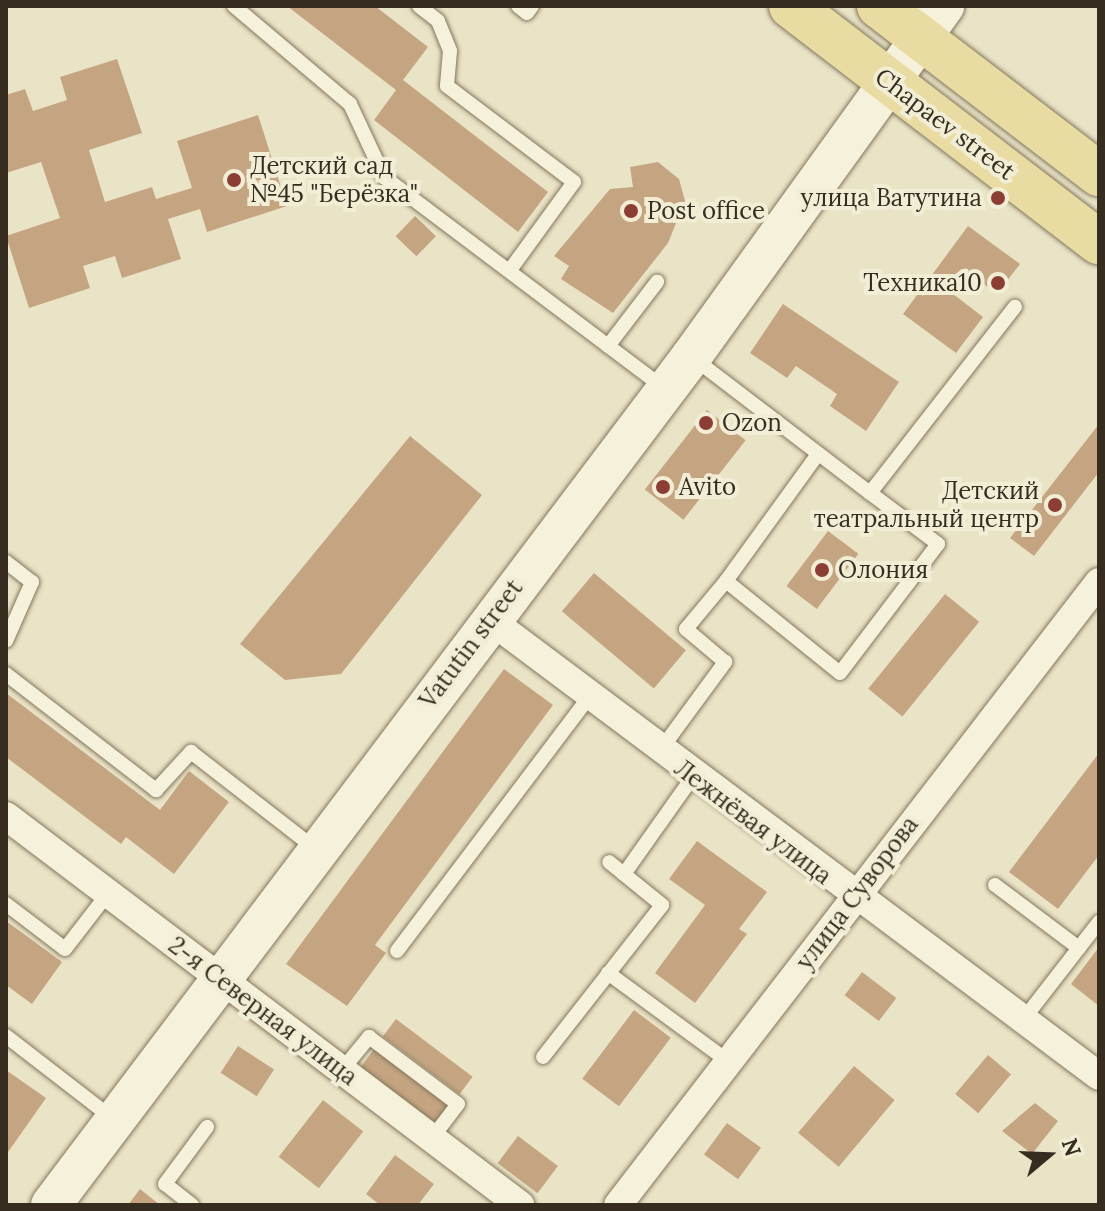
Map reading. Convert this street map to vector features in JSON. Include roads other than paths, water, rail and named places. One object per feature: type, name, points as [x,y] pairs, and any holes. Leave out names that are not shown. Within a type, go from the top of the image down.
[{"type":"main road","name":"Chapaev street","points":[[791,6],[1099,242]]},
{"type":"main road","points":[[879,6],[932,22],[1099,174]]},
{"type":"main road","name":"Vatutin street","points":[[51,1205],[489,619],[691,357],[932,22]]},
{"type":"street","name":"улица Суворова","points":[[618,1205],[853,896],[1099,582]]},
{"type":"street","name":"Лежнёвая улица","points":[[489,619],[692,778],[1099,1076]]},
{"type":"street","name":"2-я Северная улица","points":[[6,816],[520,1205]]},
{"type":"lane","points":[[234,6],[350,104],[384,177],[667,389]]},
{"type":"lane","points":[[419,6],[438,21],[450,51],[447,86],[574,182],[510,270]]},
{"type":"lane","points":[[518,6],[527,13],[532,6]]},
{"type":"lane","points":[[608,346],[657,282]]},
{"type":"lane","points":[[870,493],[1015,307]]},
{"type":"lane","points":[[691,357],[938,544],[840,673],[726,581]]},
{"type":"lane","points":[[659,753],[725,662],[686,629],[726,581],[818,454]]},
{"type":"lane","points":[[6,562],[32,582],[6,641]]},
{"type":"lane","points":[[6,674],[156,790],[191,752],[317,850]]},
{"type":"lane","points":[[397,951],[589,697]]},
{"type":"lane","points":[[624,874],[692,778]]},
{"type":"lane","points":[[543,1057],[662,905],[609,862]]},
{"type":"lane","points":[[995,885],[1079,948]]},
{"type":"lane","points":[[6,904],[65,949],[109,892]]},
{"type":"lane","points":[[1023,1020],[1099,922]]},
{"type":"lane","points":[[608,973],[729,1062]]},
{"type":"lane","points":[[6,1036],[115,1120]]},
{"type":"lane","points":[[342,1070],[369,1037],[420,1075],[458,1104],[432,1138]]},
{"type":"lane","points":[[192,1205],[165,1184],[207,1127]]},
{"type":"place","name":"Детский сад №45 \"Берёзка\"","points":[[234,180]]},
{"type":"place","name":"улица Ватутина","points":[[998,198]]},
{"type":"place","name":"Post office","points":[[631,211]]},
{"type":"place","name":"Техника10","points":[[998,283]]},
{"type":"place","name":"Ozon","points":[[706,423]]},
{"type":"place","name":"Avito","points":[[663,487]]},
{"type":"place","name":"Детский театральный центр","points":[[1055,505]]},
{"type":"place","name":"Олония","points":[[822,570]]}]
